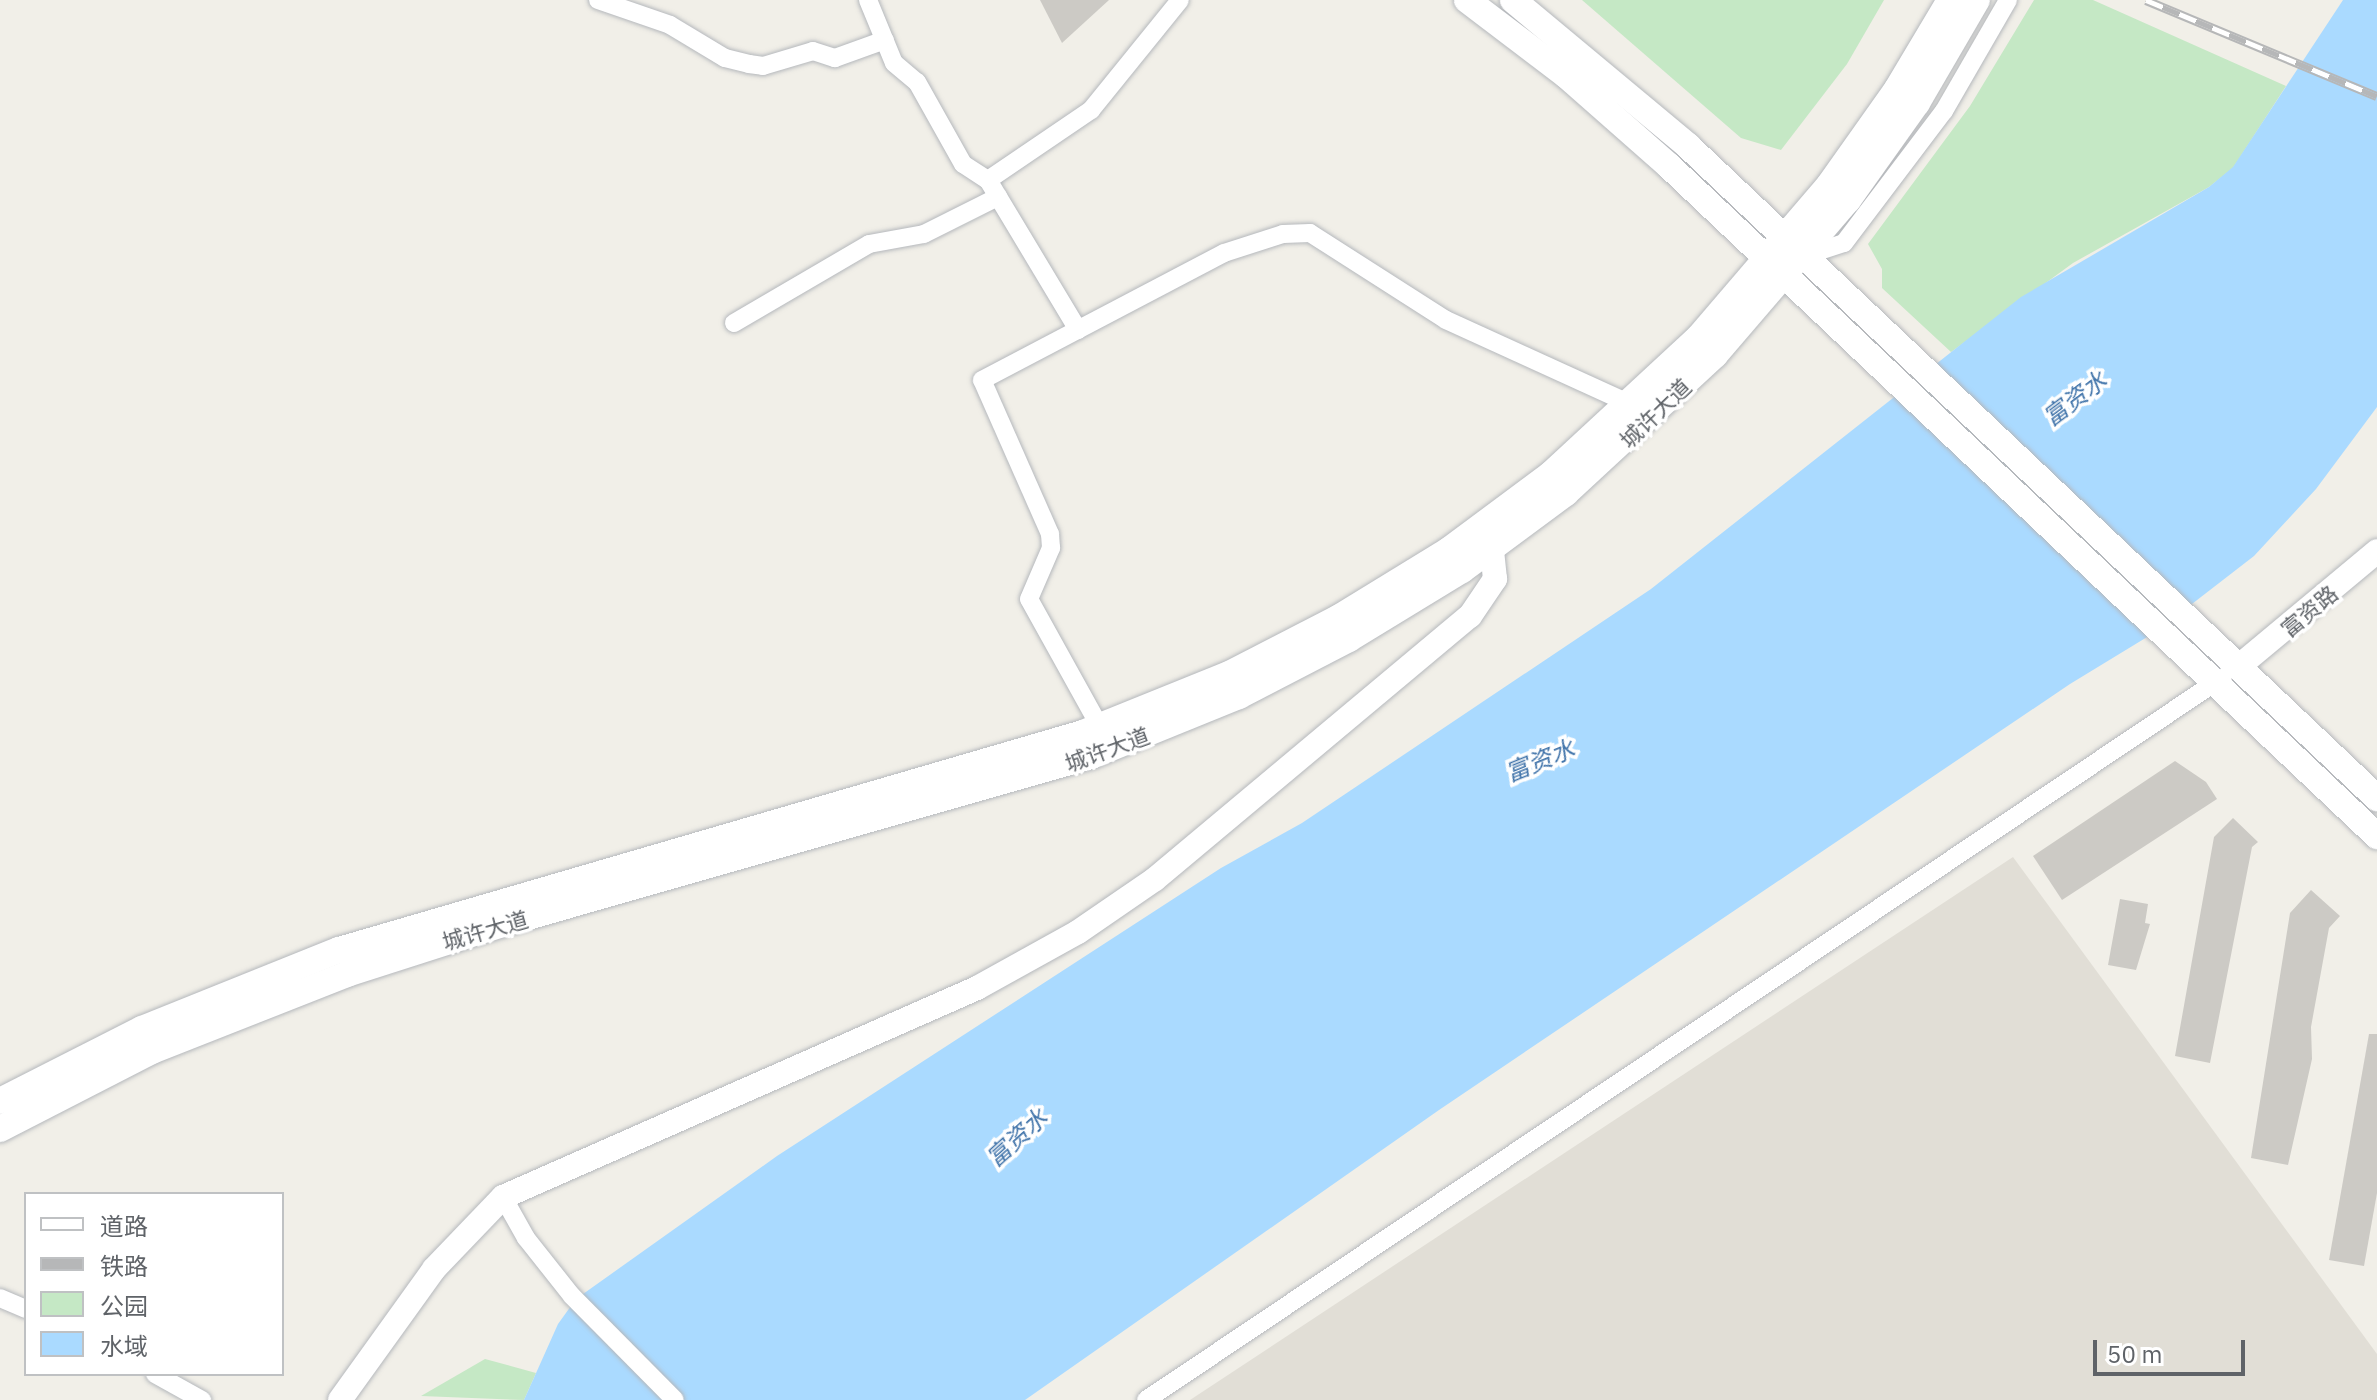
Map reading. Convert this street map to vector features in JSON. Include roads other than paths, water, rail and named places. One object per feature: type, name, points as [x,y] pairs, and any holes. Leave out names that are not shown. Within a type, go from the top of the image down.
[{"type":"main road","points":[[1467,0],[1619,120],[2377,836]]},
{"type":"main road","points":[[1513,0],[1636,99],[2377,798]]},
{"type":"main road","name":"城许大道","points":[[1795,247],[1950,0]]},
{"type":"main road","name":"城许大道","points":[[0,1101],[142,1029],[339,950],[1100,727],[1284,647],[1394,585],[1485,539],[1614,453],[1778,268],[1917,103],[1977,0]]},
{"type":"main road","name":"城许大道","points":[[0,1129],[152,1051],[360,969],[503,924],[1044,771],[1136,740],[1308,661],[1407,605],[1485,539],[1551,474],[1778,268]]},
{"type":"street","points":[[598,0],[670,25],[725,58],[763,66],[807,51],[835,58],[885,40]]},
{"type":"street","points":[[868,0],[894,63],[917,82],[963,164],[988,180],[1078,330]]},
{"type":"street","points":[[988,180],[1091,110],[1180,0]]},
{"type":"street","points":[[1795,247],[1844,243],[1944,111],[2008,0]]},
{"type":"street","points":[[734,323],[869,244],[924,234],[998,197]]},
{"type":"street","points":[[1100,727],[1029,599],[1051,548],[1050,534],[982,380],[1224,253],[1283,234],[1310,233],[1446,320],[1630,404]]},
{"type":"street","points":[[340,1400],[434,1269],[503,1197],[933,1009],[1078,932],[1167,869],[1470,616],[1495,579],[1485,539]]},
{"type":"street","name":"富资路","points":[[2238,667],[2377,551]]},
{"type":"street","points":[[1146,1400],[2238,667]]},
{"type":"street","points":[[503,1197],[526,1238],[572,1296],[675,1400]]},
{"type":"street","points":[[0,1298],[24,1308]]},
{"type":"street","points":[[159,1376],[202,1400]]},
{"type":"water","name":"富资水","points":[[2343,0],[2377,0],[2377,407],[2316,489],[2254,556],[2157,631],[2070,684],[1439,1110],[1025,1400],[524,1400],[558,1324],[576,1299],[777,1156],[1221,868],[1302,823],[1651,589],[2021,297],[2209,187],[2233,167]]},
{"type":"railway","points":[[2146,0],[2377,96]]}]
